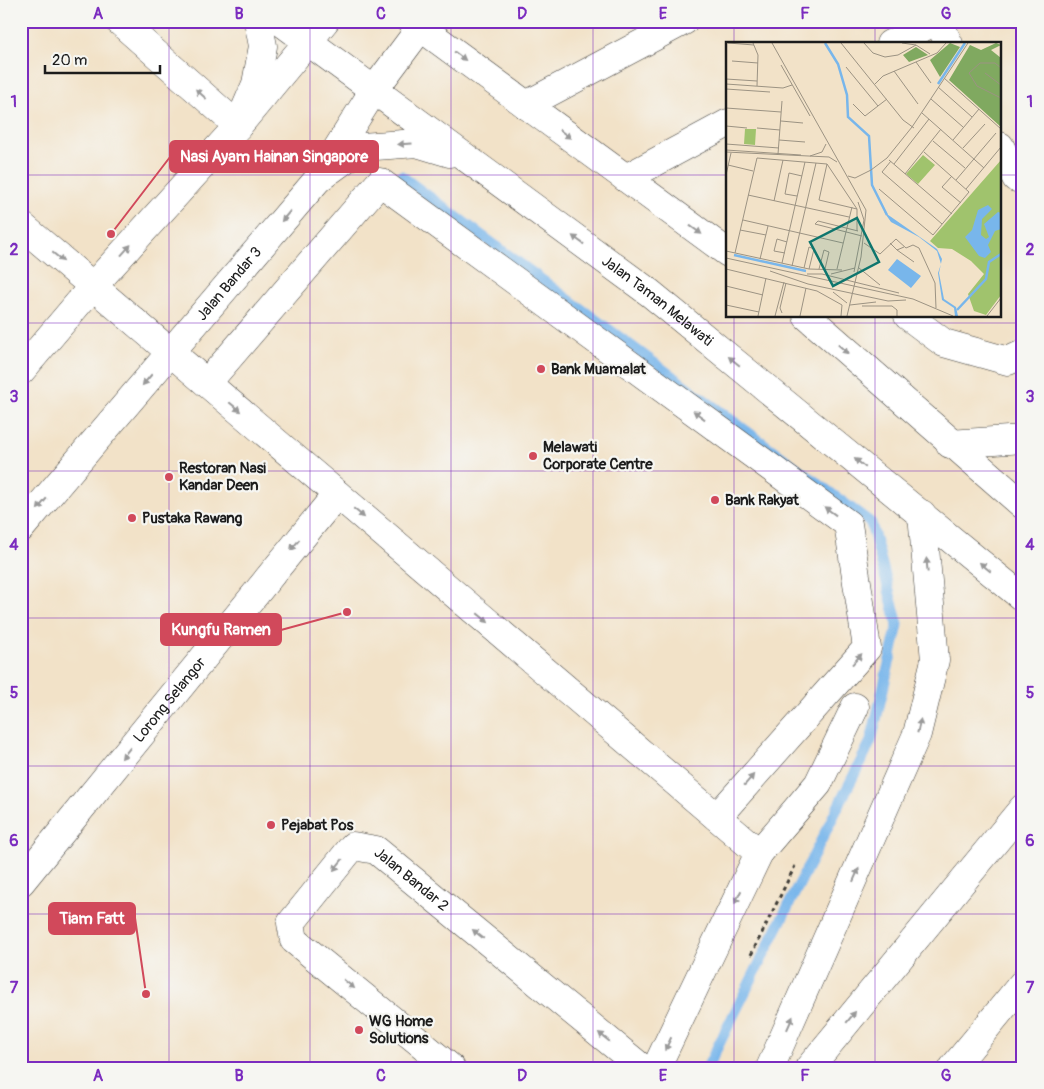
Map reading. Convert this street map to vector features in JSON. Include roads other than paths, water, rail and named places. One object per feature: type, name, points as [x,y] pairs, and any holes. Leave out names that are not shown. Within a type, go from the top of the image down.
[{"type":"main road","points":[[119,21],[238,126]]},
{"type":"main road","points":[[238,126],[256,84],[263,46],[258,21]]},
{"type":"main road","name":"Jalan Taman Melawati","points":[[280,21],[650,293],[1023,598]]},
{"type":"main road","points":[[21,371],[93,286],[238,126],[309,43],[325,21]]},
{"type":"main road","points":[[526,105],[684,21]]},
{"type":"main road","points":[[894,42],[937,21],[949,42]]},
{"type":"main road","points":[[416,24],[726,252]]},
{"type":"main road","name":"Jalan Bandar 3","points":[[21,528],[318,179],[416,24]]},
{"type":"main road","points":[[626,178],[726,125]]},
{"type":"main road","points":[[318,179],[362,147],[417,143],[468,159]]},
{"type":"main road","points":[[1002,151],[1013,180]]},
{"type":"main road","points":[[206,383],[380,182],[848,524],[867,648],[717,817]]},
{"type":"main road","points":[[21,225],[759,853]]},
{"type":"main road","points":[[809,318],[950,444],[1023,505]]},
{"type":"main road","points":[[911,318],[944,343],[1008,362],[1023,354]]},
{"type":"main road","points":[[950,444],[1023,439]]},
{"type":"main road","name":"Lorong Selangor","points":[[21,882],[337,494]]},
{"type":"main road","points":[[770,1068],[917,734],[935,660],[922,514]]},
{"type":"main road","points":[[656,1068],[759,853],[818,784],[856,707]]},
{"type":"main road","points":[[809,1068],[1023,808]]},
{"type":"main road","points":[[962,881],[1001,849],[1023,841]]},
{"type":"main road","name":"Jalan Bandar 2","points":[[452,1068],[294,940],[291,923],[353,846],[376,850],[642,1068]]},
{"type":"main road","points":[[953,1068],[1023,983]]},
{"type":"waterway","points":[[401,176],[871,523],[898,625],[871,741],[707,1068]]},
{"type":"place","name":"Nasi Ayam Hainan Singapore","points":[[111,234]]},
{"type":"place","name":"Bank Muamalat","points":[[541,369]]},
{"type":"place","name":"Melawati Corporate Centre","points":[[533,456]]},
{"type":"place","name":"Restoran Nasi Kandar Deen","points":[[169,477]]},
{"type":"place","name":"Bank Rakyat","points":[[715,500]]},
{"type":"place","name":"Pustaka Rawang","points":[[132,518]]},
{"type":"place","name":"Kungfu Ramen","points":[[347,612]]},
{"type":"place","name":"Pejabat Pos","points":[[271,825]]},
{"type":"place","name":"Tiam Fatt","points":[[146,994]]},
{"type":"place","name":"WG Home Solutions","points":[[359,1030]]}]
